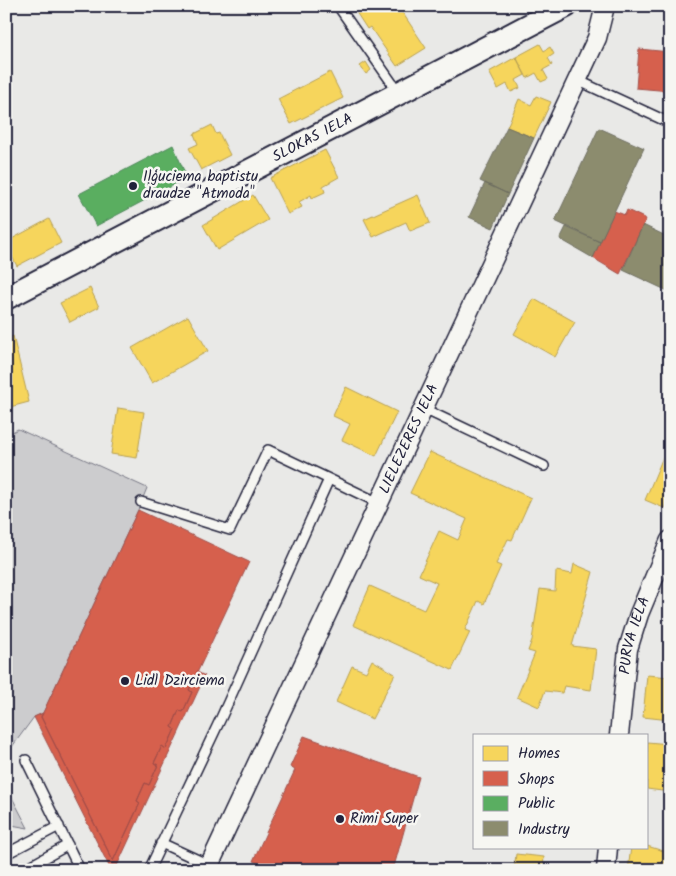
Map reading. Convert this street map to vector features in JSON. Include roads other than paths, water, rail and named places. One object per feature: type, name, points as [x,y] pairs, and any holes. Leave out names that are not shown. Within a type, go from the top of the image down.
[{"type":"street","name":"SLOKAS IELA","points":[[6,298],[566,6]]},
{"type":"street","name":"LIELEZERES IELA","points":[[208,868],[577,80],[596,38],[605,6]]},
{"type":"street","name":"PURVA IELA","points":[[619,734],[628,649],[639,614],[670,540]]},
{"type":"street","points":[[606,870],[608,848]]},
{"type":"lane","points":[[338,6],[399,94]]},
{"type":"lane","points":[[577,80],[670,124]]},
{"type":"lane","points":[[424,409],[544,466]]},
{"type":"lane","points":[[141,502],[230,530],[268,450],[379,503]]},
{"type":"lane","points":[[149,870],[221,718],[329,479]]},
{"type":"lane","points":[[26,760],[80,870]]},
{"type":"lane","points":[[6,854],[59,826]]},
{"type":"lane","points":[[161,843],[208,868]]},
{"type":"lane","points":[[24,870],[68,845]]},
{"type":"place","name":"Iļģuciema baptistu draudze \"Atmoda\"","points":[[133,186]]},
{"type":"place","name":"Lidl Dzirciema","points":[[125,681]]},
{"type":"place","name":"Rimi Super","points":[[340,819]]}]
